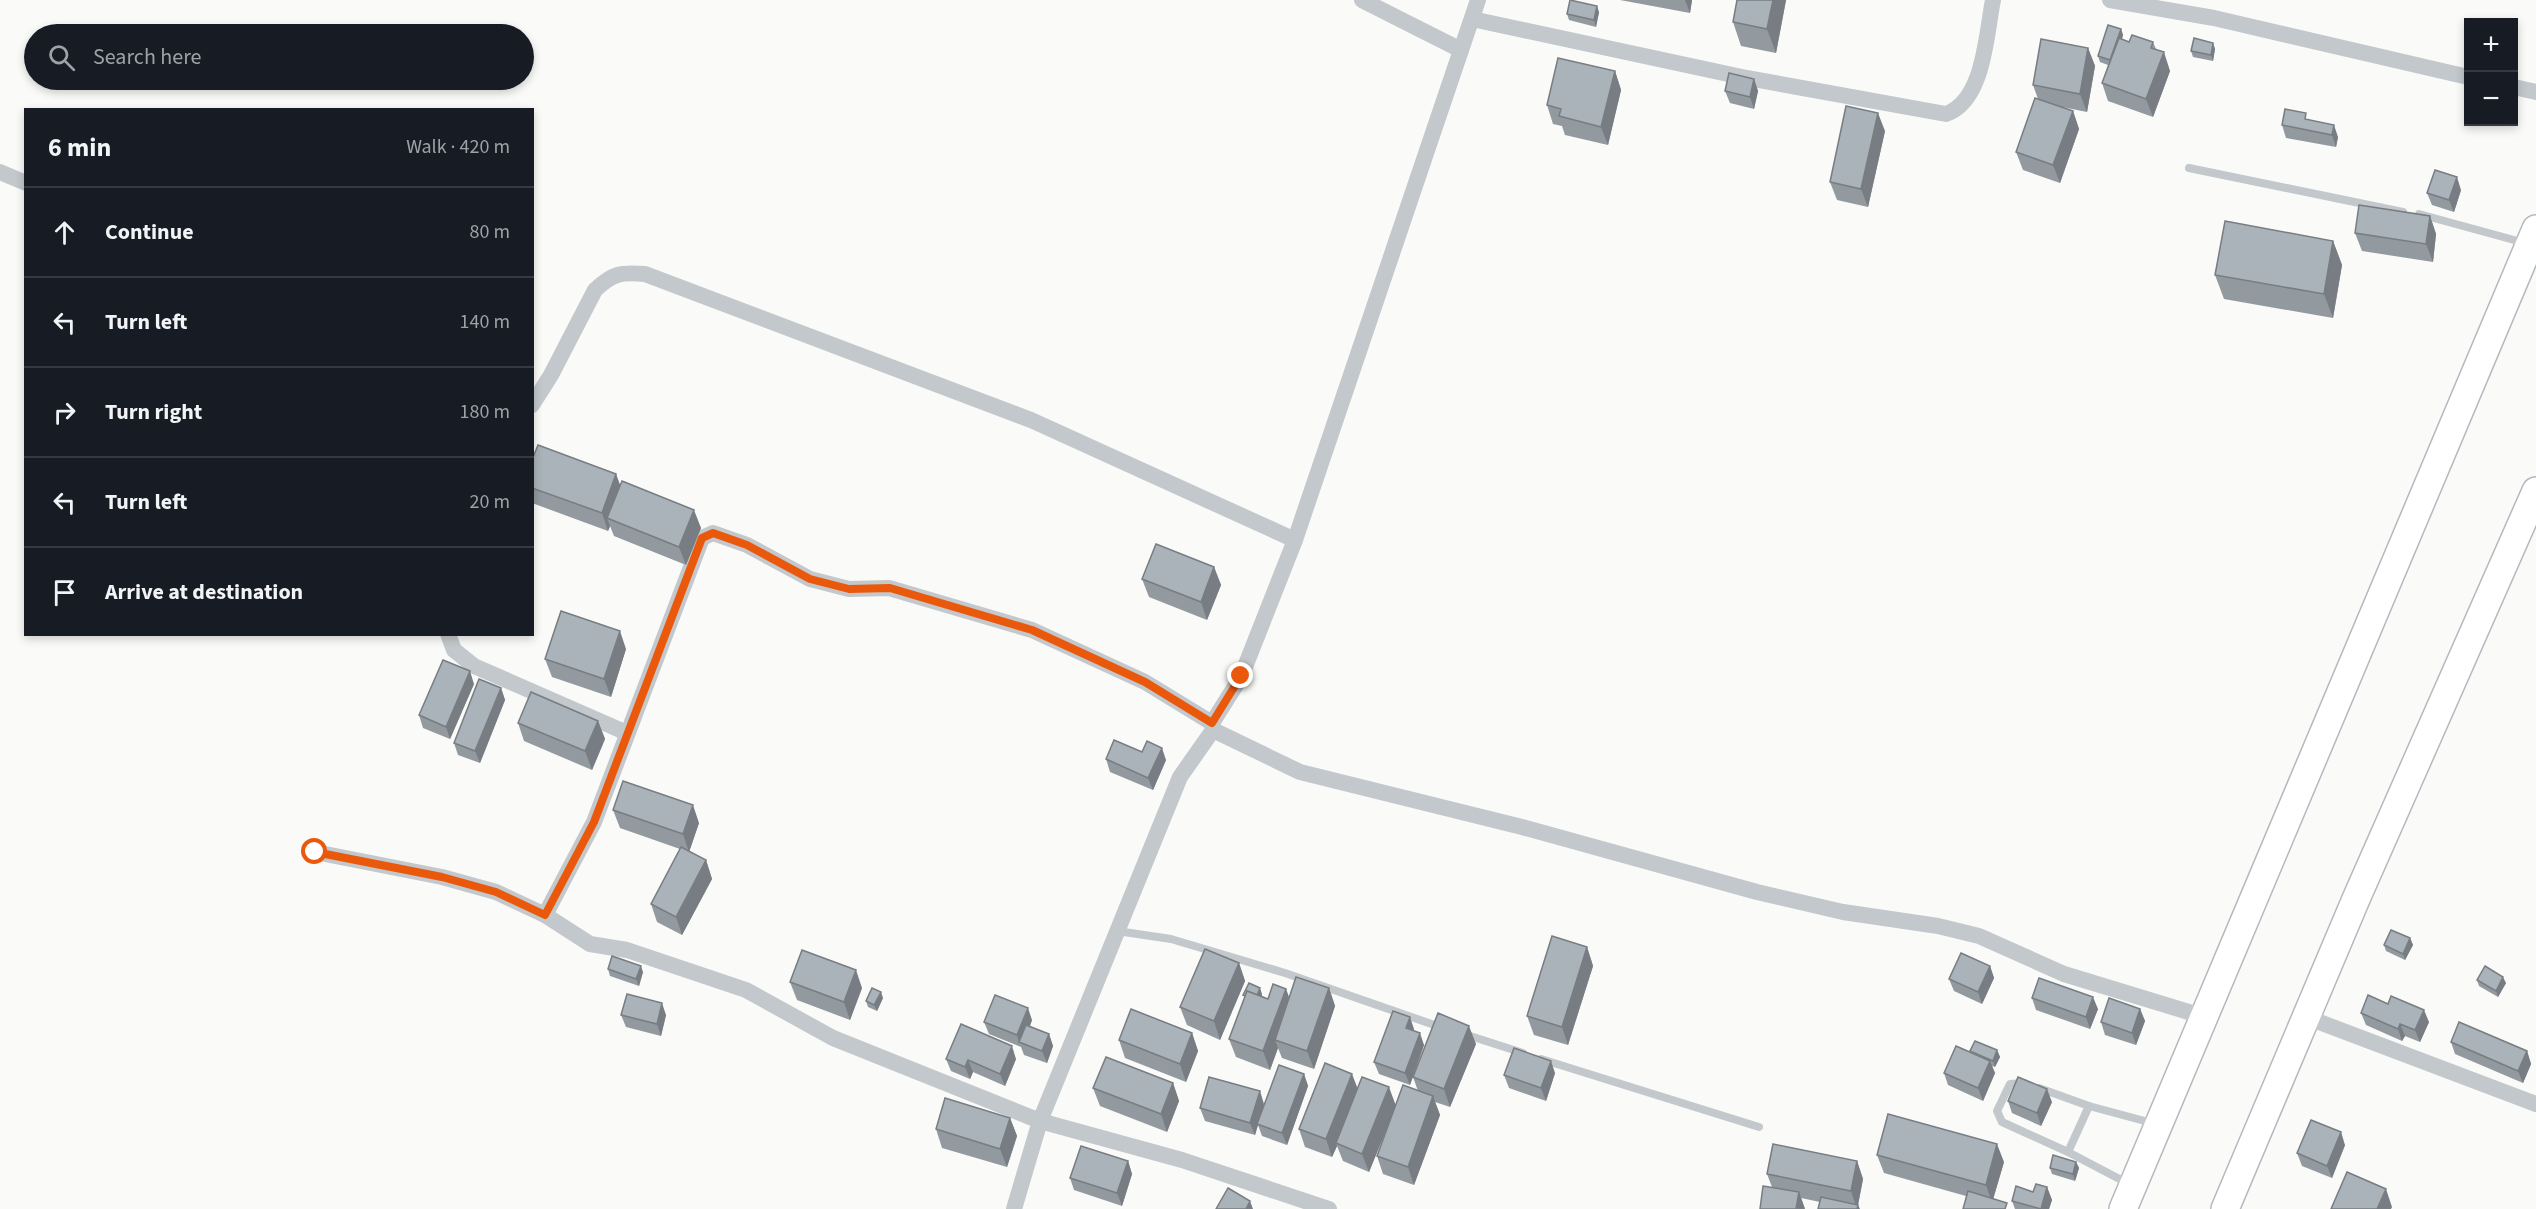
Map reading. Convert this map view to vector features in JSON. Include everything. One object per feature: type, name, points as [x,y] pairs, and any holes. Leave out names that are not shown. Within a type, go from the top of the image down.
[{"type":"highway","points":[[2128,1198],[2533,236]]},
{"type":"highway","points":[[2225,1209],[2306,1017],[2536,490]]},
{"type":"street","points":[[1362,0],[1461,50]]},
{"type":"street","points":[[1014,1209],[1040,1121],[1180,777],[1241,676],[1295,540],[1478,0]]},
{"type":"street","points":[[1472,19],[1742,77],[1946,114],[1956,111],[1968,97],[1979,75],[1993,0]]},
{"type":"street","points":[[2110,0],[2214,18],[2464,76]]},
{"type":"street","points":[[2518,88],[2536,92]]},
{"type":"street","points":[[0,172],[24,182]]},
{"type":"street","points":[[534,402],[595,290],[606,279],[621,272],[645,274],[1031,420],[1295,540]]},
{"type":"street","points":[[545,915],[594,822],[702,538],[713,533],[747,545],[810,579],[849,589],[890,588],[1032,630],[1145,682],[1212,726],[1300,772],[1522,827],[1757,892],[1843,912],[1979,936],[2064,974],[2205,1017]]},
{"type":"street","points":[[449,636],[454,650],[474,666],[627,733]]},
{"type":"street","points":[[315,852],[442,877],[496,892],[545,915],[590,944],[627,950],[747,990],[833,1038],[1040,1121],[1182,1160],[1329,1209]]},
{"type":"street","points":[[2306,1017],[2536,1104]]},
{"type":"lane","points":[[2189,168],[2533,236]]},
{"type":"lane","points":[[1116,930],[1171,939],[1284,973],[1447,1029]]},
{"type":"lane","points":[[1458,1033],[1759,1127]]},
{"type":"lane","points":[[2128,1198],[2068,1152],[2002,1122],[1997,1111],[2010,1084],[2024,1083],[2090,1106],[2160,1125]]},
{"type":"lane","points":[[2068,1152],[2090,1106]]},
{"type":"building","points":[[1570,0],[1597,6],[1594,20],[1567,14]]},
{"type":"building","points":[[1737,0],[1773,0],[1767,29],[1733,22]]},
{"type":"building","points":[[2108,25],[2121,29],[2110,60],[2098,56]]},
{"type":"building","points":[[2132,35],[2153,42],[2151,48],[2164,52],[2146,99],[2102,83],[2119,38],[2129,42]]},
{"type":"building","points":[[2194,38],[2213,43],[2211,55],[2191,51]]},
{"type":"building","points":[[2041,39],[2088,48],[2080,94],[2033,85]]},
{"type":"building","points":[[1558,58],[1615,71],[1601,127],[1559,116],[1561,109],[1547,105]]},
{"type":"building","points":[[1729,73],[1754,79],[1750,97],[1725,91]]},
{"type":"building","points":[[2035,98],[2073,111],[2053,165],[2016,152]]},
{"type":"building","points":[[1846,106],[1878,113],[1861,189],[1830,182]]},
{"type":"building","points":[[2285,109],[2306,113],[2305,119],[2334,125],[2332,135],[2282,125]]},
{"type":"building","points":[[2435,170],[2457,177],[2449,200],[2427,193]]},
{"type":"building","points":[[2359,205],[2430,216],[2426,244],[2355,233]]},
{"type":"building","points":[[2225,221],[2333,241],[2324,294],[2215,275]]},
{"type":"building","points":[[538,445],[616,474],[602,513],[534,489],[534,455]]},
{"type":"building","points":[[622,481],[694,510],[679,547],[607,518]]},
{"type":"building","points":[[1156,544],[1214,567],[1201,602],[1142,579]]},
{"type":"building","points":[[561,611],[620,631],[604,679],[545,659]]},
{"type":"building","points":[[443,660],[470,671],[446,727],[419,715]]},
{"type":"building","points":[[479,679],[501,688],[475,751],[454,743]]},
{"type":"building","points":[[531,692],[598,721],[585,751],[518,723]]},
{"type":"building","points":[[1114,740],[1142,752],[1147,741],[1162,748],[1148,778],[1106,759]]},
{"type":"building","points":[[623,781],[693,805],[683,834],[613,810]]},
{"type":"building","points":[[681,847],[706,860],[676,917],[651,904]]},
{"type":"building","points":[[2391,930],[2410,938],[2403,954],[2384,945]]},
{"type":"building","points":[[1552,936],[1587,947],[1562,1027],[1527,1016]]},
{"type":"building","points":[[1205,949],[1239,963],[1214,1021],[1180,1007]]},
{"type":"building","points":[[802,950],[856,970],[844,1002],[790,982]]},
{"type":"building","points":[[1961,953],[1990,966],[1978,992],[1949,979]]},
{"type":"building","points":[[612,956],[641,966],[636,979],[608,969]]},
{"type":"building","points":[[2485,966],[2503,977],[2496,991],[2477,980]]},
{"type":"building","points":[[1296,977],[1329,988],[1307,1051],[1275,1040]]},
{"type":"building","points":[[2039,978],[2093,997],[2086,1017],[2032,998]]},
{"type":"building","points":[[1249,983],[1260,988],[1257,995],[1247,991],[1246,996],[1243,995]]},
{"type":"building","points":[[1273,984],[1286,989],[1263,1051],[1229,1039],[1247,991],[1268,999]]},
{"type":"building","points":[[872,988],[881,992],[874,1005],[866,1001]]},
{"type":"building","points":[[627,994],[662,1003],[657,1024],[621,1015]]},
{"type":"building","points":[[995,995],[1028,1008],[1017,1035],[984,1022]]},
{"type":"building","points":[[2368,995],[2388,1004],[2391,996],[2424,1010],[2415,1030],[2400,1024],[2398,1029],[2361,1013]]},
{"type":"building","points":[[2109,998],[2140,1009],[2132,1033],[2101,1022]]},
{"type":"building","points":[[1131,1009],[1192,1033],[1180,1064],[1119,1040]]},
{"type":"building","points":[[1393,1011],[1410,1017],[1406,1028],[1420,1033],[1405,1073],[1374,1062]]},
{"type":"building","points":[[1438,1013],[1469,1026],[1444,1089],[1413,1077]]},
{"type":"building","points":[[2459,1022],[2527,1051],[2518,1071],[2451,1042]]},
{"type":"building","points":[[961,1024],[1012,1046],[1000,1074],[968,1060],[965,1067],[946,1059]]},
{"type":"building","points":[[1026,1025],[1049,1034],[1042,1051],[1019,1042]]},
{"type":"building","points":[[1975,1041],[1997,1050],[1993,1061],[1970,1051]]},
{"type":"building","points":[[1956,1046],[1990,1061],[1978,1088],[1944,1073]]},
{"type":"building","points":[[1514,1048],[1551,1061],[1541,1088],[1504,1075]]},
{"type":"building","points":[[1106,1057],[1173,1083],[1161,1114],[1093,1088]]},
{"type":"building","points":[[1325,1063],[1352,1074],[1326,1139],[1299,1129]]},
{"type":"building","points":[[1279,1065],[1304,1074],[1282,1133],[1257,1124]]},
{"type":"building","points":[[1209,1077],[1260,1091],[1250,1123],[1200,1108]]},
{"type":"building","points":[[1362,1077],[1389,1087],[1362,1154],[1336,1143]]},
{"type":"building","points":[[2018,1077],[2047,1089],[2037,1113],[2008,1101]]},
{"type":"building","points":[[1403,1085],[1433,1096],[1408,1167],[1377,1156]]},
{"type":"building","points":[[945,1098],[1010,1118],[1000,1149],[936,1129]]},
{"type":"building","points":[[1888,1114],[1997,1144],[1986,1185],[1877,1155]]},
{"type":"building","points":[[2311,1120],[2341,1132],[2327,1166],[2297,1153]]},
{"type":"building","points":[[1773,1144],[1857,1161],[1851,1191],[1767,1174]]},
{"type":"building","points":[[1081,1146],[1128,1161],[1117,1193],[1070,1178]]},
{"type":"building","points":[[2053,1155],[2076,1162],[2073,1174],[2050,1168]]},
{"type":"building","points":[[2347,1172],[2386,1189],[2377,1209],[2331,1209]]},
{"type":"building","points":[[2036,1184],[2047,1187],[2041,1209],[2012,1201],[2016,1186],[2033,1192]]},
{"type":"building","points":[[1763,1186],[1799,1192],[1796,1209],[1760,1209]]},
{"type":"building","points":[[1228,1188],[1250,1201],[1246,1209],[1216,1209]]},
{"type":"building","points":[[1968,1191],[2007,1203],[2005,1209],[1963,1209]]},
{"type":"building","points":[[1821,1197],[1858,1205],[1857,1209],[1818,1209]]},
{"type":"route","points":[[315,852],[442,877],[496,892],[545,915],[594,822],[702,538],[707,534],[713,533],[747,545],[810,579],[849,589],[890,588],[1032,630],[1145,682],[1212,723],[1241,676]]}]
